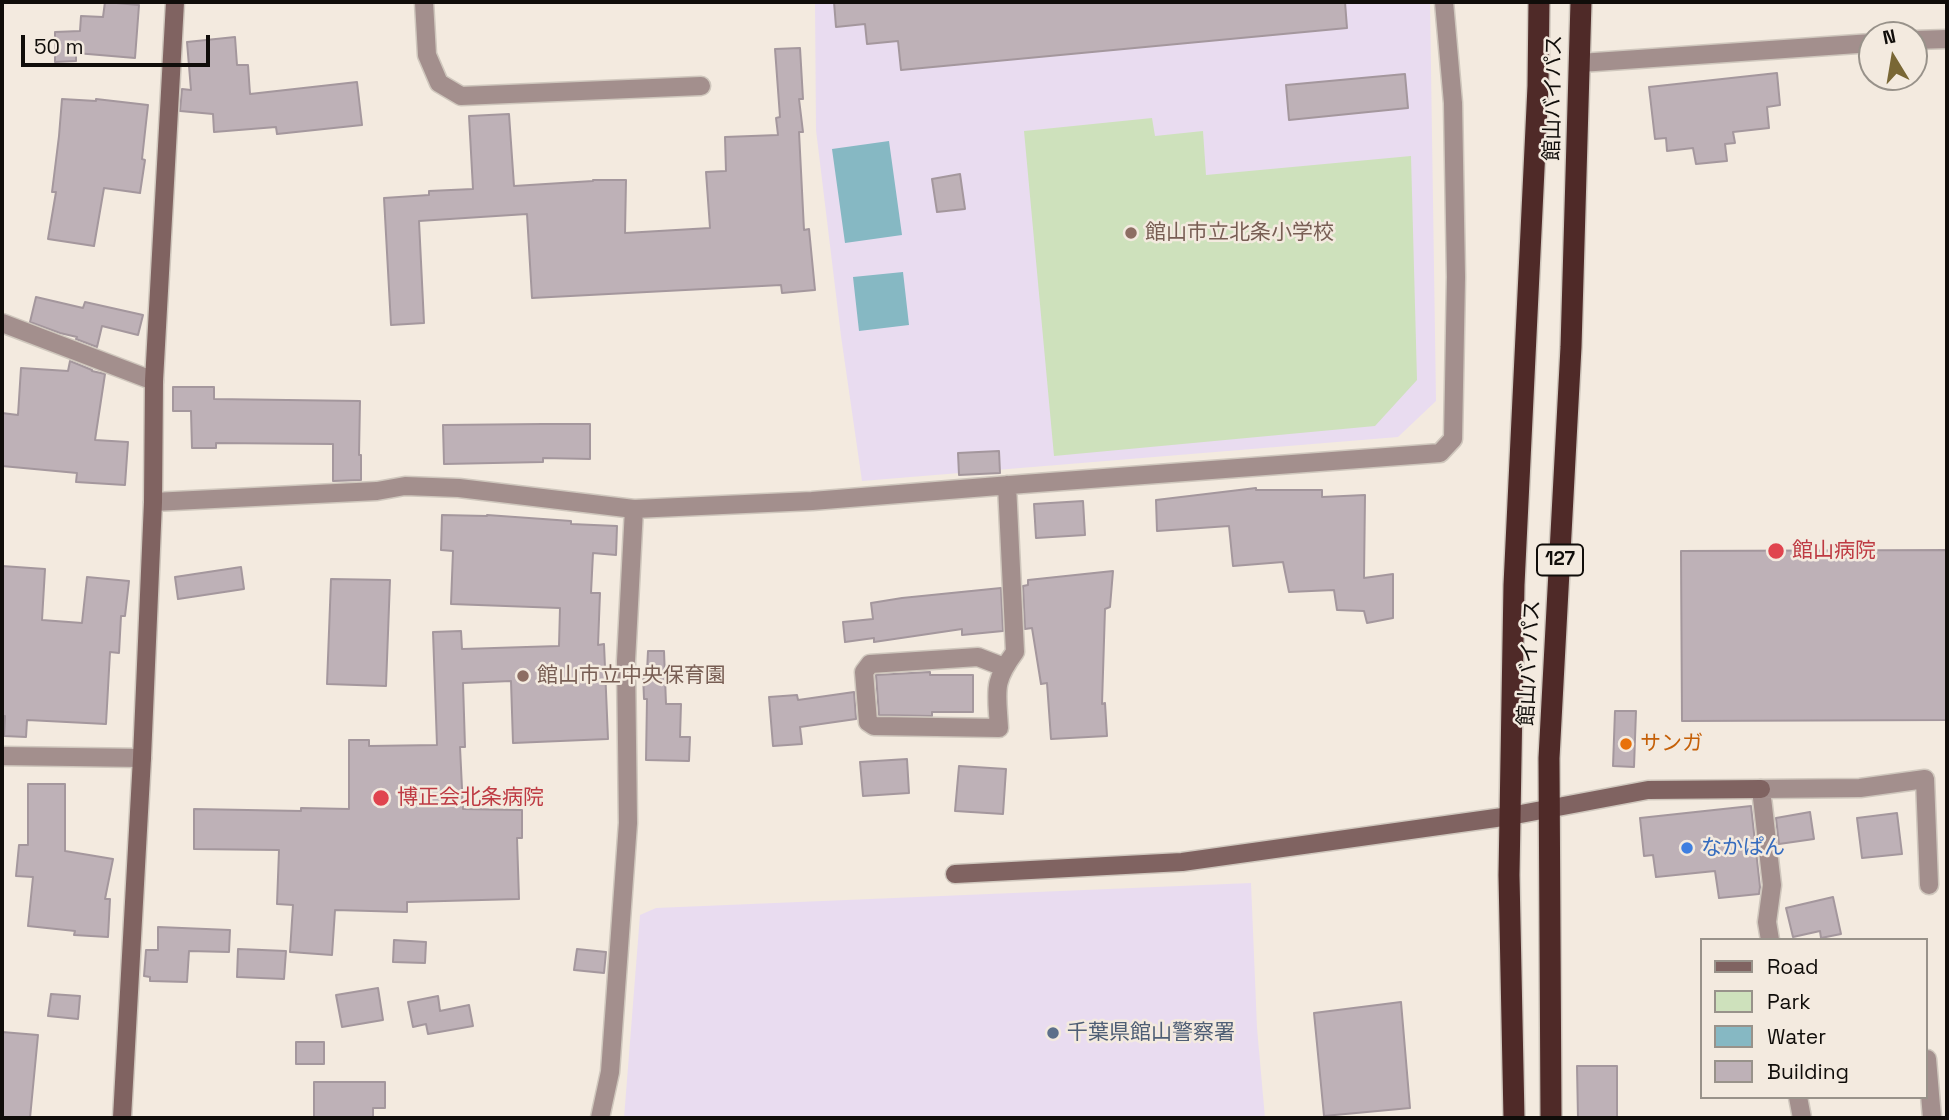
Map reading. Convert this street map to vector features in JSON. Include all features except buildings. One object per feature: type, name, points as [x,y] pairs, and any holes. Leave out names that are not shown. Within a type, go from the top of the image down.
[{"type":"highway","name":"館山バイパス","points":[[1514,1118],[1509,875],[1514,585],[1537,100],[1539,2]]},
{"type":"highway","name":"館山バイパス","points":[[1551,1118],[1549,758],[1571,347],[1581,2]]},
{"type":"street","points":[[122,1118],[142,758],[153,502],[154,381],[174,2]]},
{"type":"street","points":[[424,2],[427,55],[439,83],[461,96],[701,86]]},
{"type":"street","points":[[153,502],[377,491],[405,486],[459,488],[634,509],[812,501],[1440,453],[1453,439],[1456,277],[1453,103],[1444,2]]},
{"type":"street","points":[[1928,40],[1947,39]]},
{"type":"street","points":[[1580,63],[1858,44]]},
{"type":"street","points":[[2,323],[154,381]]},
{"type":"street","points":[[1004,667],[978,657],[870,664],[864,673],[869,722],[874,726],[999,728],[997,684],[1004,667],[1015,652],[1007,485]]},
{"type":"street","points":[[600,1118],[610,1072],[628,823],[626,662],[634,509]]},
{"type":"street","points":[[2,756],[142,758]]},
{"type":"street","points":[[955,874],[1182,862],[1510,816],[1648,790],[1860,789],[1925,779],[1929,885]]},
{"type":"street","points":[[1761,789],[1772,885],[1767,922],[1770,938]]},
{"type":"street","points":[[1928,1071],[1932,1118]]},
{"type":"street","points":[[1798,1099],[1802,1118]]},
{"type":"shaded area","name":"館山市立北条小学校","points":[[815,2],[1430,2],[1436,401],[1398,437],[862,481],[816,130]]},
{"type":"shaded area","points":[[1251,883],[1257,1028],[1265,1118],[624,1118],[640,915],[656,908]]},
{"type":"green space","points":[[1152,118],[1155,136],[1203,131],[1206,175],[1411,156],[1417,380],[1375,426],[1054,456],[1024,131]]},
{"type":"water","points":[[889,141],[902,235],[845,243],[832,149]]},
{"type":"water","points":[[903,272],[909,325],[859,331],[853,277]]},
{"type":"place","name":"館山市立北条小学校","points":[[1131,233]]},
{"type":"place","name":"館山病院","points":[[1776,551]]},
{"type":"place","name":"館山市立中央保育園","points":[[523,676]]},
{"type":"place","name":"サンガ","points":[[1626,744]]},
{"type":"place","name":"博正会北条病院","points":[[381,798]]},
{"type":"place","name":"なかぱん","points":[[1687,848]]},
{"type":"place","name":"千葉県館山警察署","points":[[1053,1033]]}]
